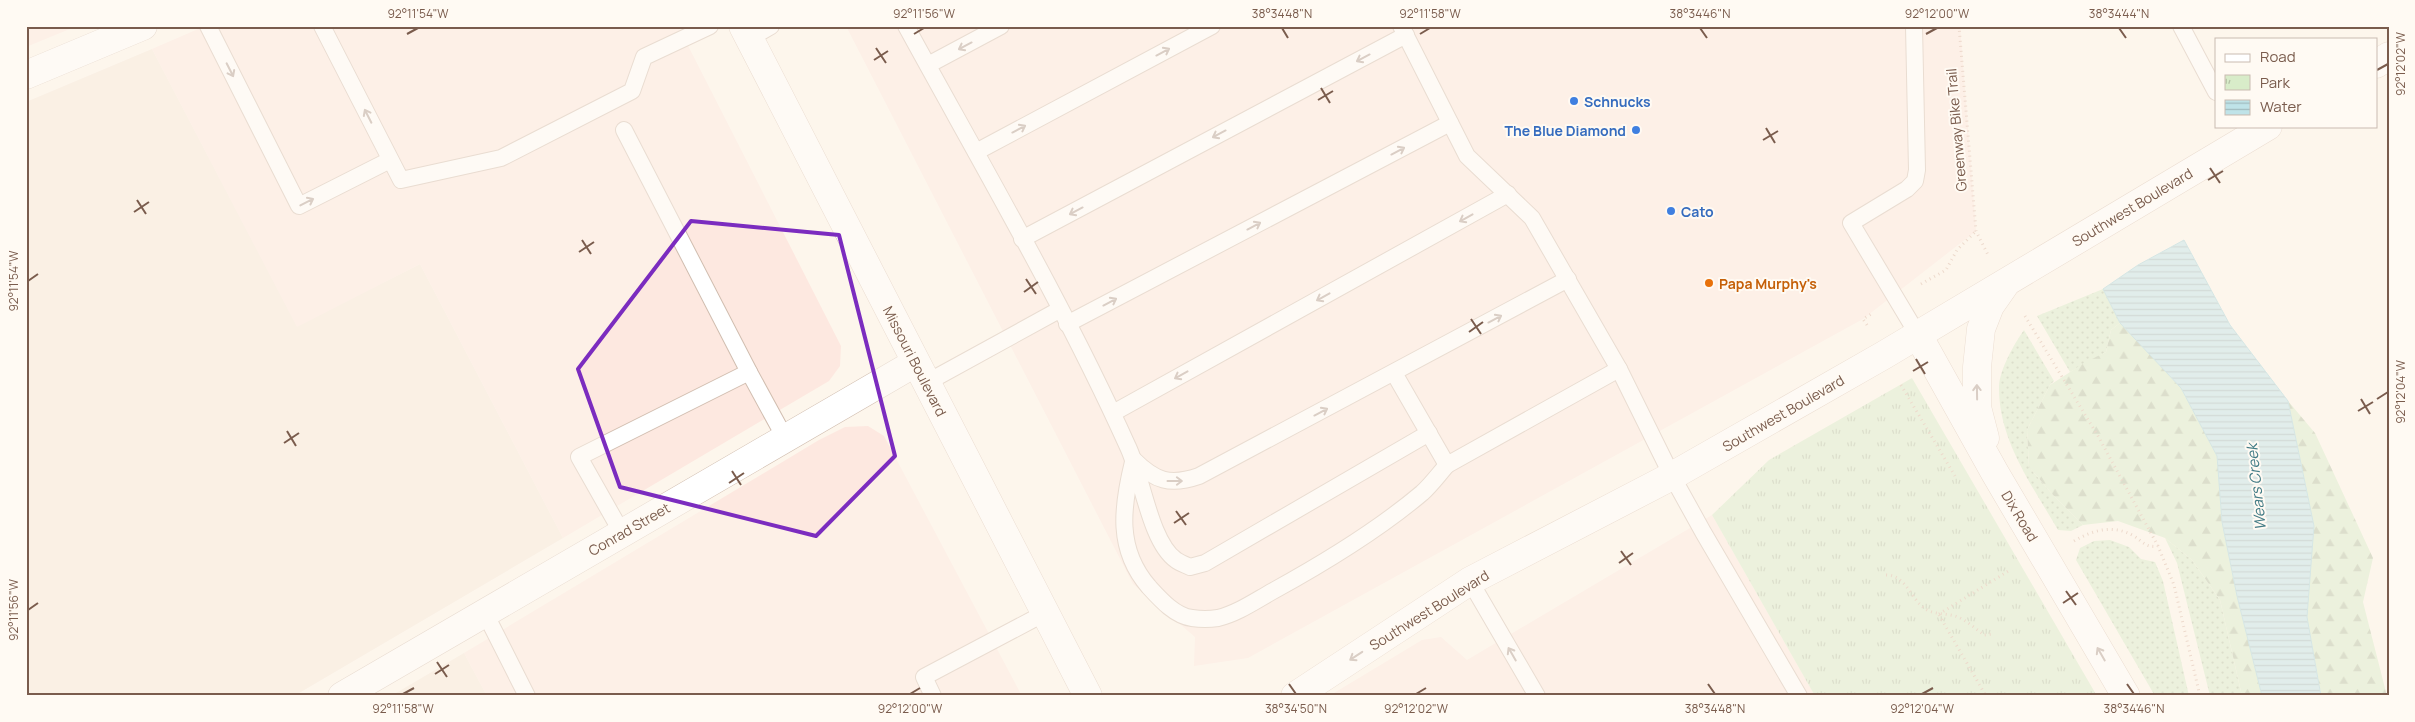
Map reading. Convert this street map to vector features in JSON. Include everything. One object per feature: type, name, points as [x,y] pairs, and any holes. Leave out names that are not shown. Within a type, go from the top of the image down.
[{"type":"main road","points":[[26,75],[144,26]]},
{"type":"main road","name":"Missouri Boulevard","points":[[755,30],[920,373],[1088,696]]},
{"type":"main road","points":[[2378,63],[2389,56]]},
{"type":"main road","name":"Southwest Boulevard","points":[[1295,696],[1470,581],[1672,476],[2005,283],[2239,134],[2261,128]]},
{"type":"main road","points":[[1995,473],[1977,407],[1977,367],[1981,329],[1990,306],[2005,283]]},
{"type":"main road","name":"Dix Road","points":[[1918,335],[1995,473],[2126,696]]},
{"type":"main road","name":"Conrad Street","points":[[342,696],[785,438],[920,373]]},
{"type":"lane","points":[[208,26],[299,206],[390,160]]},
{"type":"lane","points":[[322,26],[401,180],[501,158],[632,91],[644,57],[710,26]]},
{"type":"lane","points":[[906,26],[976,152],[1113,413],[1134,460],[1147,506],[1160,538],[1176,560],[1190,567],[1205,563],[1429,433]]},
{"type":"lane","points":[[928,66],[1001,26]]},
{"type":"lane","points":[[976,152],[1212,26]]},
{"type":"lane","points":[[1914,26],[1917,170],[1915,181],[1907,189],[1851,223],[1918,335]]},
{"type":"lane","points":[[2181,26],[2215,90]]},
{"type":"lane","points":[[1022,239],[1403,31],[1467,156],[1532,218],[1619,369],[1672,476],[1799,696]]},
{"type":"lane","points":[[920,373],[1063,317],[1450,123]]},
{"type":"lane","points":[[624,130],[785,438]]},
{"type":"lane","points":[[1113,413],[1508,194]]},
{"type":"lane","points":[[1134,460],[1149,474],[1167,481],[1184,481],[1199,476],[1394,374],[1568,279]]},
{"type":"lane","points":[[1134,460],[1126,492],[1124,525],[1126,545],[1132,564],[1158,597],[1173,609],[1190,618],[1217,618],[1238,611],[1295,579],[1347,546],[1423,492],[1447,465],[1619,369]]},
{"type":"lane","points":[[622,534],[579,457],[749,372]]},
{"type":"lane","points":[[1394,374],[1447,465]]},
{"type":"lane","points":[[1470,581],[1537,696]]},
{"type":"lane","points":[[485,613],[527,696]]},
{"type":"lane","points":[[933,696],[924,677],[1045,613]]},
{"type":"path","name":"Greenway Bike Trail","points":[[1959,26],[1976,231],[1988,255]]},
{"type":"path","points":[[2026,318],[2098,436],[2158,546],[2174,585],[2200,696]]},
{"type":"path","points":[[1939,614],[2010,570]]},
{"type":"path","points":[[1886,575],[1893,575],[1900,579],[1915,600],[1926,610],[1956,616],[1984,635],[1992,634]]},
{"type":"path","points":[[1939,614],[1986,696]]},
{"type":"highlighted area","points":[[691,221],[839,235],[895,456],[816,536],[620,487],[578,369]]},
{"type":"shaded area","points":[[26,26],[77,26],[26,47]]},
{"type":"shaded area","points":[[205,26],[678,26],[841,346],[840,366],[829,381],[563,538],[420,264],[297,327],[152,49]]},
{"type":"shaded area","points":[[846,26],[1960,26],[1976,231],[1863,319],[1248,658],[1194,666],[1195,637],[1133,584]]},
{"type":"shaded area","points":[[152,49],[297,326],[420,264],[563,538],[294,696],[26,696],[26,102]]},
{"type":"shaded area","points":[[868,426],[884,436],[1022,696],[487,696],[464,653],[819,440],[845,427]]},
{"type":"shaded area","points":[[1712,515],[1815,696],[1329,696],[1422,640],[1441,637],[1467,660]]},
{"type":"shaded area","points":[[464,653],[487,696],[391,696]]},
{"type":"green space","points":[[2103,289],[2120,323],[2111,330],[2106,352],[2070,372],[2037,316]]},
{"type":"green space","points":[[2120,323],[2181,388],[2217,456],[2222,522],[2237,596],[2262,696],[2242,696],[2220,600],[2192,560],[2165,538],[2118,521],[2083,525],[2053,495],[2029,467],[2027,430],[2050,385],[2084,363],[2106,352],[2111,330]]},
{"type":"green space","points":[[2024,330],[2054,381],[2050,385],[2027,430],[2029,467],[2053,495],[2083,525],[2071,531],[2058,530],[2018,461],[2004,425],[2000,406],[2000,379],[2008,357]]},
{"type":"green space","points":[[1912,378],[2097,696],[1815,696],[1712,515],[1769,460]]},
{"type":"green space","points":[[2288,401],[2315,433],[2373,558],[2363,602],[2387,696],[2321,694],[2307,617],[2314,526]]},
{"type":"green space","points":[[2165,538],[2192,560],[2220,600],[2242,696],[2210,696],[2177,563]]},
{"type":"green space","points":[[2110,540],[2129,547],[2141,559],[2155,562],[2163,581],[2189,696],[2155,696],[2076,560],[2080,548],[2094,541]]},
{"type":"water","name":"Wears Creek","points":[[2184,240],[2230,325],[2288,401],[2314,526],[2307,617],[2321,696],[2262,696],[2237,596],[2222,522],[2217,456],[2181,388],[2120,323],[2103,289],[2138,265]]},
{"type":"place","name":"Schnucks","points":[[1574,101]]},
{"type":"place","name":"The Blue Diamond","points":[[1636,130]]},
{"type":"place","name":"Cato","points":[[1671,211]]},
{"type":"place","name":"Papa Murphy's","points":[[1709,283]]}]
